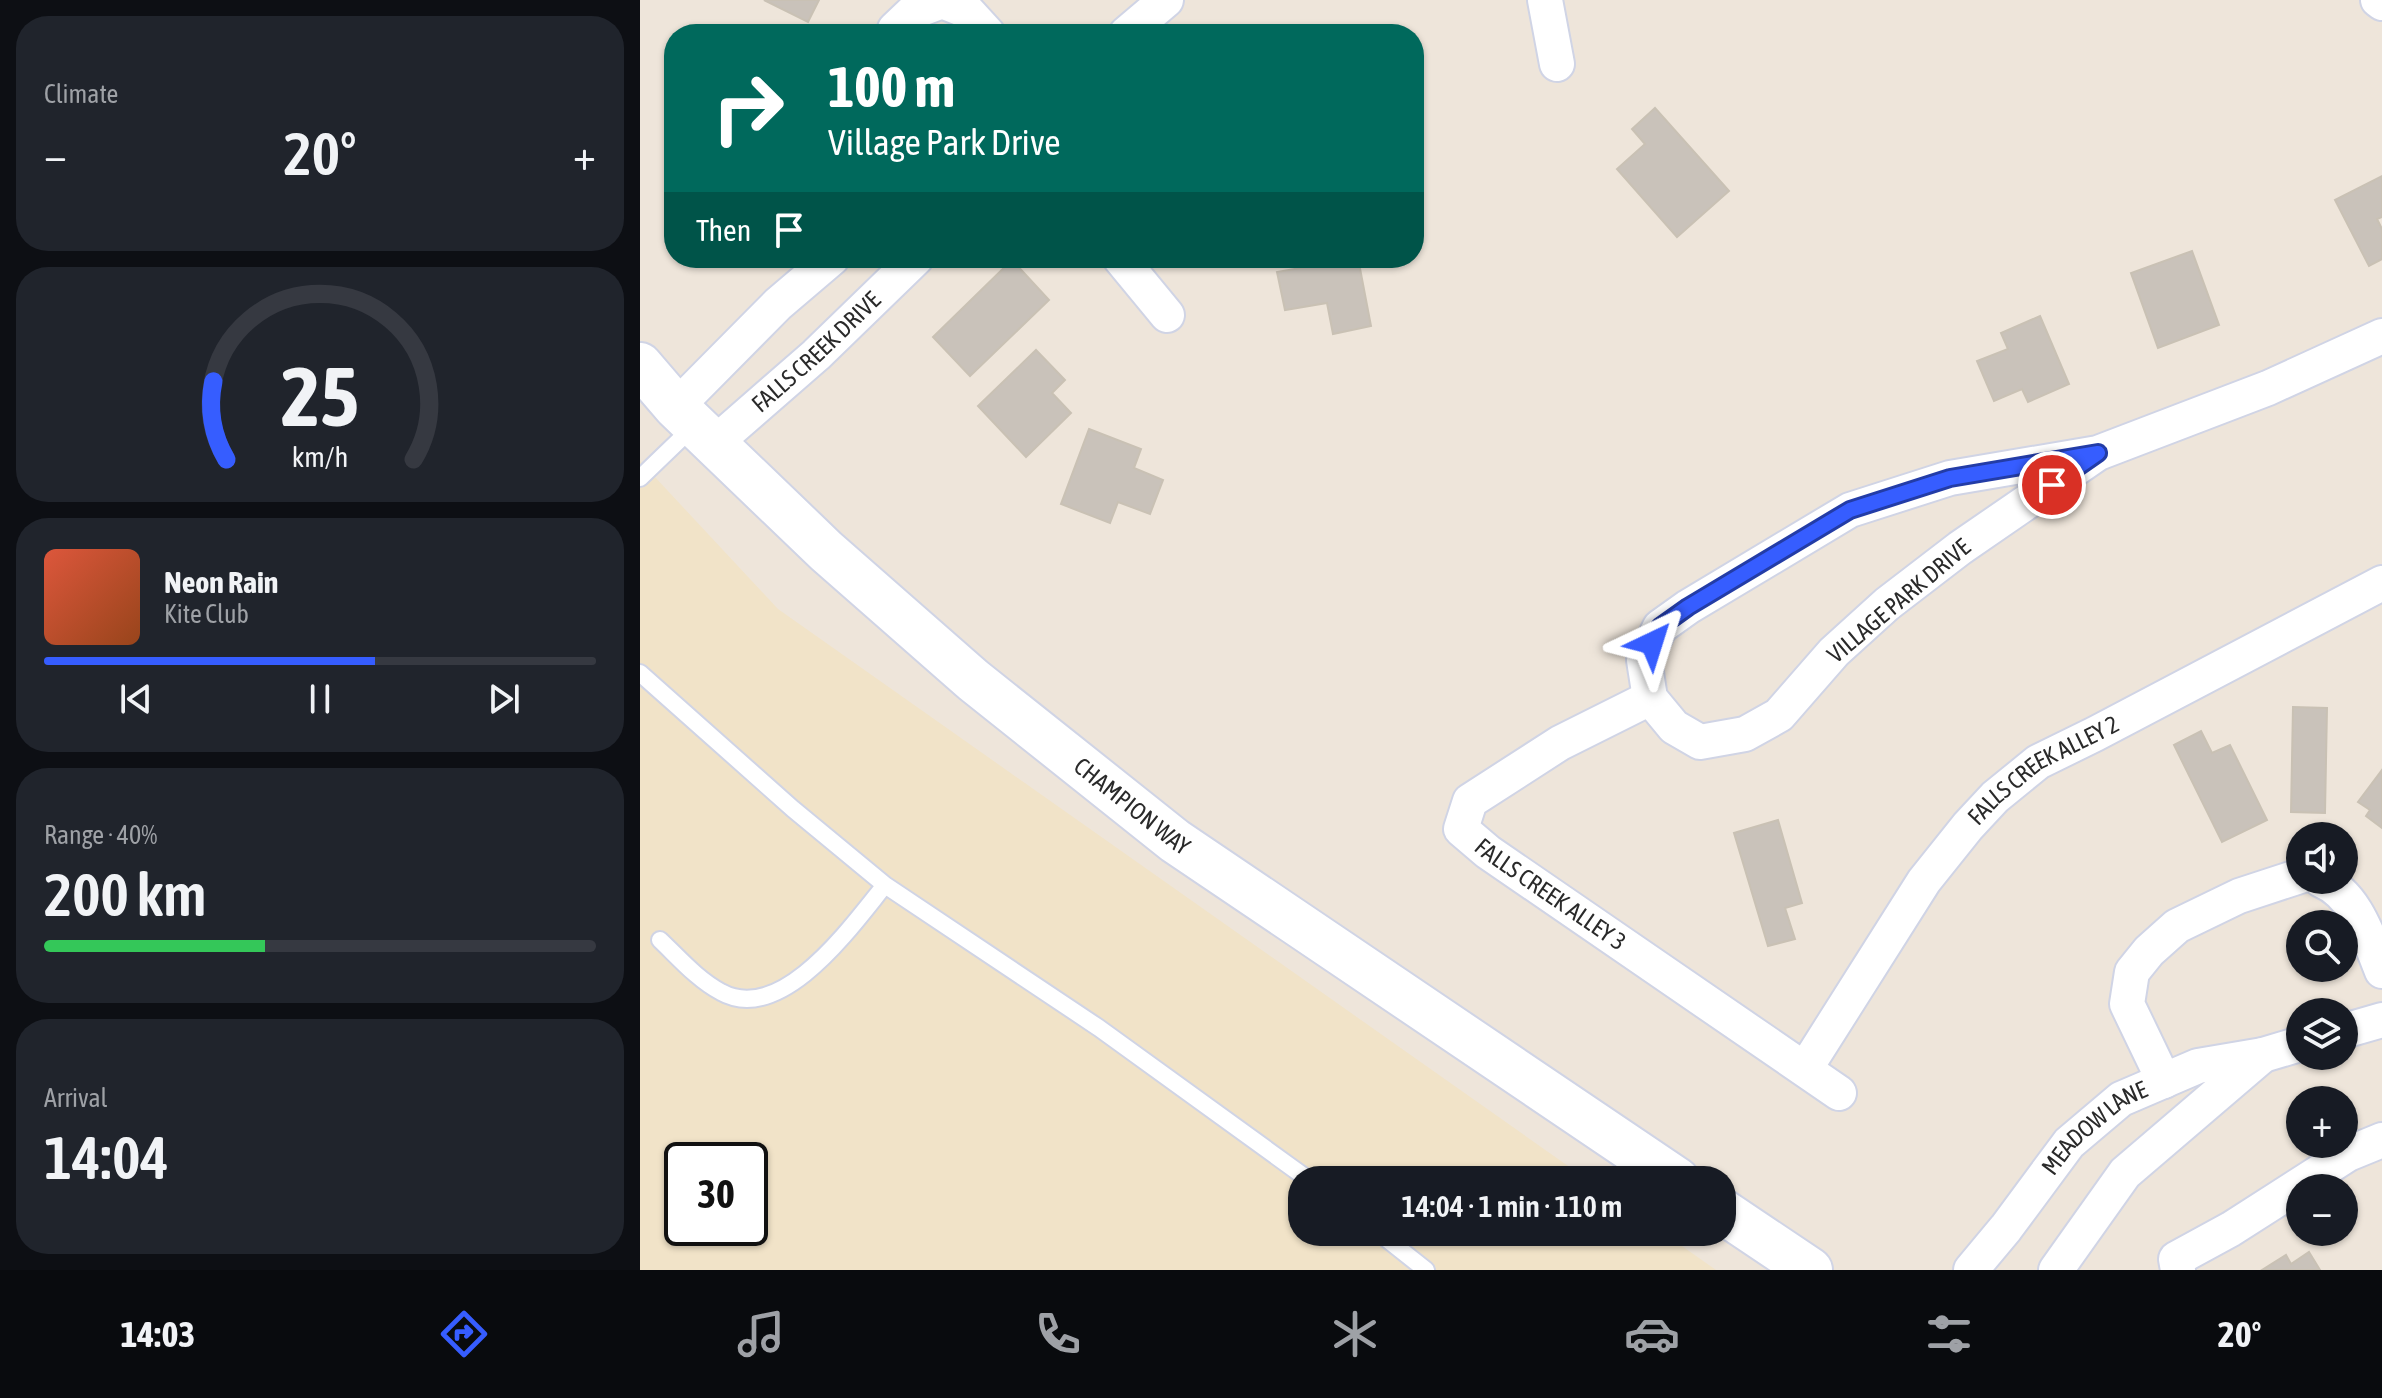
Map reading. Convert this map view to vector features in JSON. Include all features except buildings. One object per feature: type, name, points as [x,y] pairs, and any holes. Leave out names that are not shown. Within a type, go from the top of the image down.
[{"type":"main road","name":"CHAMPION WAY","points":[[640,365],[695,425],[826,551],[973,680],[1175,841],[1656,1166]]},
{"type":"main road","points":[[1736,1220],[1810,1270]]},
{"type":"street","points":[[1138,24],[1166,0]]},
{"type":"street","points":[[1545,0],[1557,64]]},
{"type":"street","points":[[900,24],[913,12],[942,1],[967,11],[979,24]]},
{"type":"street","points":[[695,425],[778,304],[820,268]]},
{"type":"street","name":"FALLS CREEK DRIVE","points":[[695,425],[816,355],[906,268]]},
{"type":"street","points":[[1128,268],[1167,315]]},
{"type":"street","name":"VILLAGE PARK DRIVE","points":[[2098,453],[1960,548],[1887,604],[1834,652],[1779,715],[1745,734],[1700,742],[1674,727],[1650,698],[1644,660],[1660,627],[1850,510],[1950,478],[2098,453],[2380,345]]},
{"type":"street","name":"FALLS CREEK ALLEY 2","points":[[1805,1069],[1924,881],[1995,797],[2038,762],[2382,583]]},
{"type":"street","name":"FALLS CREEK ALLEY 3","points":[[1650,698],[1560,743],[1470,801],[1461,829],[1488,852],[1839,1093]]},
{"type":"street","points":[[2164,1081],[2127,1004],[2132,972],[2149,951],[2177,926],[2239,896],[2286,881]]},
{"type":"street","points":[[2342,894],[2360,918],[2382,971]]},
{"type":"street","points":[[2358,1027],[2382,1020]]},
{"type":"street","name":"MEADOW LANE","points":[[1971,1270],[2069,1143],[2121,1099],[2198,1066],[2286,1048]]},
{"type":"street","name":"MEADOW LANE","points":[[2056,1270],[2125,1173],[2263,1055]]},
{"type":"street","points":[[2178,1270],[2176,1259],[2231,1229],[2348,1154],[2382,1140]]},
{"type":"lane","points":[[640,478],[695,425]]},
{"type":"lane","points":[[640,673],[793,809],[885,885],[1099,1028],[1290,1166]]},
{"type":"lane","points":[[660,940],[724,994],[747,998],[765,996],[783,989],[815,966],[885,885]]},
{"type":"lane","points":[[1396,1246],[1426,1270]]},
{"type":"shaded area","points":[[640,461],[778,609],[1568,1166],[1288,1166],[1288,1246],[1682,1246],[1716,1270],[640,1270]]},
{"type":"route","points":[[1652,643],[1660,627],[1688,607],[1850,510],[1950,478],[2098,453],[2052,485]]}]
